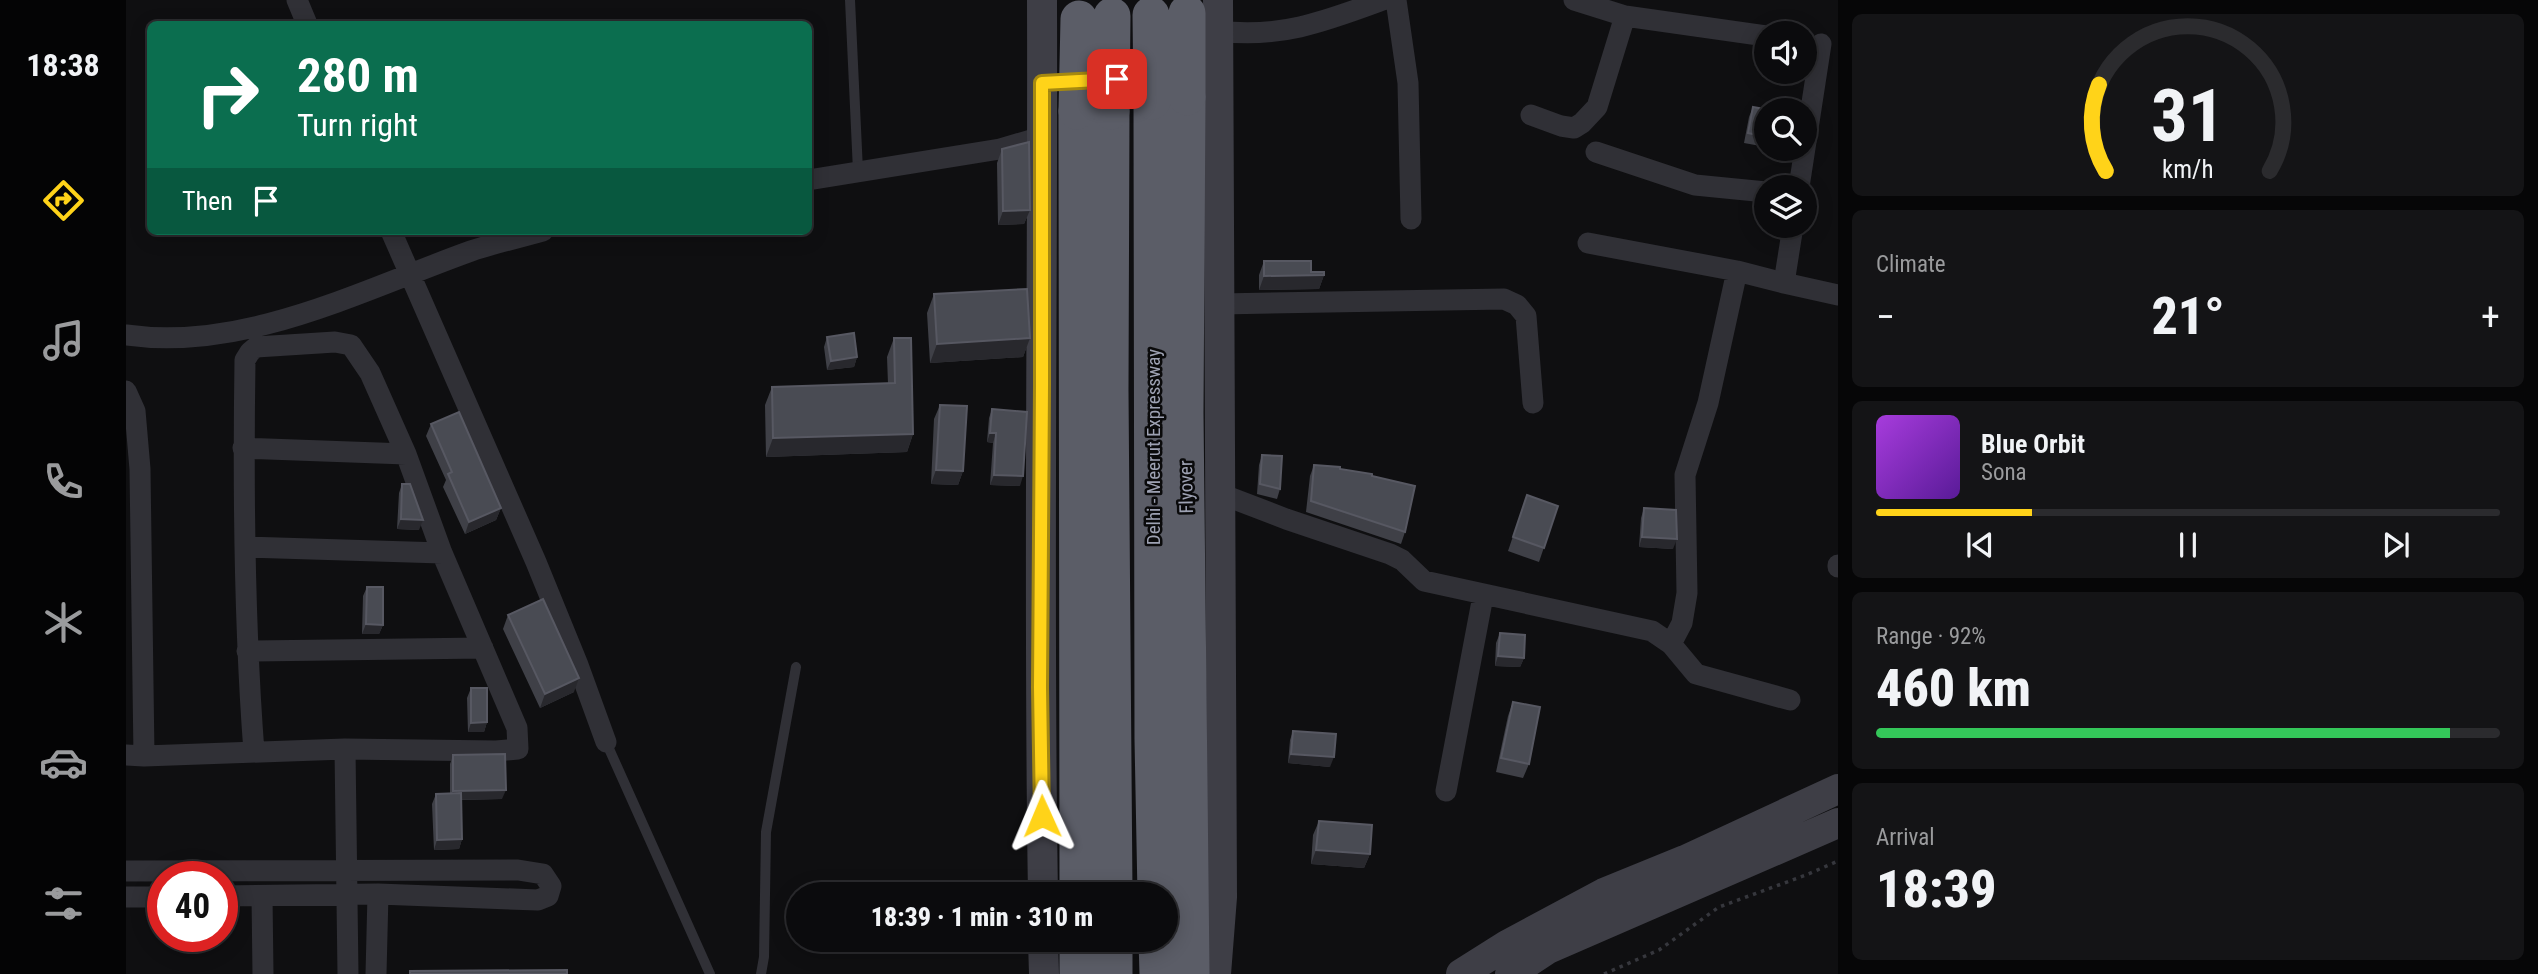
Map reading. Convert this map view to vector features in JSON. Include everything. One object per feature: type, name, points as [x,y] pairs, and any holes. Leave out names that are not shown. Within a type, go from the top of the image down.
[{"type":"highway","points":[[1077,882],[1079,0]]},
{"type":"highway","name":"Flyover","points":[[1187,0],[1185,413],[1191,974]]},
{"type":"highway","points":[[1112,8],[1110,391],[1114,882]]},
{"type":"highway","name":"Delhi - Meerut Expressway","points":[[1151,8],[1156,882]]},
{"type":"highway","points":[[1078,952],[1078,974]]},
{"type":"highway","points":[[1114,952],[1114,974]]},
{"type":"highway","points":[[1157,952],[1158,974]]},
{"type":"street","points":[[297,0],[306,21]]},
{"type":"street","points":[[1042,0],[1040,687],[1043,882]]},
{"type":"street","points":[[1216,974],[1222,897],[1218,0]]},
{"type":"street","points":[[1042,37],[1217,31],[1258,34],[1312,26],[1383,0]]},
{"type":"street","points":[[1396,0],[1408,83],[1410,219]]},
{"type":"street","points":[[1574,0],[1625,16],[1754,34]]},
{"type":"street","points":[[1531,115],[1574,128],[1583,123],[1597,107],[1625,16]]},
{"type":"street","points":[[1801,175],[1821,43]]},
{"type":"street","points":[[1042,83],[1218,74]]},
{"type":"street","points":[[812,179],[1000,149],[1041,137]]},
{"type":"street","points":[[1596,152],[1695,185],[1754,191]]},
{"type":"street","points":[[393,235],[536,562],[606,743]]},
{"type":"street","points":[[126,335],[185,338],[226,334],[273,322],[474,250],[528,235]]},
{"type":"street","points":[[1784,283],[1791,238]]},
{"type":"street","points":[[1588,243],[1737,271],[1838,295]]},
{"type":"street","points":[[1671,644],[1682,623],[1686,593],[1685,475],[1708,403],[1737,271]]},
{"type":"street","points":[[1220,304],[1504,299],[1517,305],[1526,316],[1533,403]]},
{"type":"street","points":[[126,391],[140,469],[135,756],[345,749],[496,751],[518,749],[517,728],[442,553],[406,454],[358,354],[351,345],[335,342],[266,346],[256,347],[245,360],[243,448],[247,651],[254,752]]},
{"type":"street","points":[[243,448],[406,454]]},
{"type":"street","points":[[1220,494],[1390,554],[1402,560],[1424,581],[1652,631],[1671,644],[1696,674],[1790,700]]},
{"type":"street","points":[[245,547],[442,553]]},
{"type":"street","points":[[1446,791],[1483,596]]},
{"type":"street","points":[[247,651],[483,648]]},
{"type":"street","points":[[345,749],[348,974]]},
{"type":"street","points":[[1461,974],[1507,945],[1604,892],[1685,860],[1838,789]]},
{"type":"street","points":[[1510,974],[1548,949],[1838,823]]},
{"type":"street","points":[[126,871],[518,870],[543,874],[551,886],[548,895],[538,900],[377,894],[238,896]]},
{"type":"street","points":[[376,974],[377,894]]},
{"type":"street","points":[[262,896],[263,974]]},
{"type":"street","points":[[126,897],[147,897]]},
{"type":"street","points":[[1044,952],[1044,974]]},
{"type":"lane","points":[[850,0],[858,171]]},
{"type":"lane","points":[[761,974],[764,957],[766,832],[796,667]]},
{"type":"lane","points":[[606,743],[710,974]]},
{"type":"path","points":[[1604,974],[1659,950],[1719,906],[1838,861]]},
{"type":"building","points":[[1753,107],[1754,107],[1754,134],[1748,133]]},
{"type":"building","points":[[1029,142],[1030,210],[1003,211],[1002,149]]},
{"type":"building","points":[[1264,261],[1311,261],[1311,272],[1324,272],[1324,275],[1264,276]]},
{"type":"building","points":[[1027,289],[1030,338],[937,344],[934,294]]},
{"type":"building","points":[[854,333],[857,357],[831,361],[827,337]]},
{"type":"building","points":[[894,338],[911,338],[913,434],[773,438],[772,387],[895,383]]},
{"type":"building","points":[[940,405],[967,406],[963,471],[936,470]]},
{"type":"building","points":[[992,409],[1027,412],[1023,476],[994,475],[996,433],[990,433]]},
{"type":"building","points":[[459,412],[501,508],[469,522],[448,474],[452,472],[431,424]]},
{"type":"building","points":[[1262,455],[1282,456],[1280,489],[1260,484]]},
{"type":"building","points":[[1314,465],[1340,467],[1415,486],[1405,532],[1311,501]]},
{"type":"building","points":[[402,484],[410,484],[423,520],[401,519]]},
{"type":"building","points":[[1527,495],[1558,506],[1544,548],[1513,537]]},
{"type":"building","points":[[1644,508],[1676,510],[1677,539],[1642,537]]},
{"type":"building","points":[[367,587],[383,587],[383,625],[366,624]]},
{"type":"building","points":[[543,599],[579,678],[545,694],[508,615]]},
{"type":"building","points":[[1500,633],[1525,635],[1524,658],[1498,656]]},
{"type":"building","points":[[471,688],[487,688],[487,722],[471,723]]},
{"type":"building","points":[[1513,702],[1540,707],[1529,764],[1501,758]]},
{"type":"building","points":[[1293,731],[1336,734],[1334,757],[1291,754]]},
{"type":"building","points":[[505,754],[506,790],[453,791],[453,755]]},
{"type":"building","points":[[461,793],[462,839],[437,840],[436,794]]},
{"type":"building","points":[[1319,821],[1372,825],[1370,854],[1316,850]]},
{"type":"building","points":[[567,970],[567,974],[410,974],[410,971]]},
{"type":"route","points":[[1042,816],[1042,83],[1117,79]]}]
